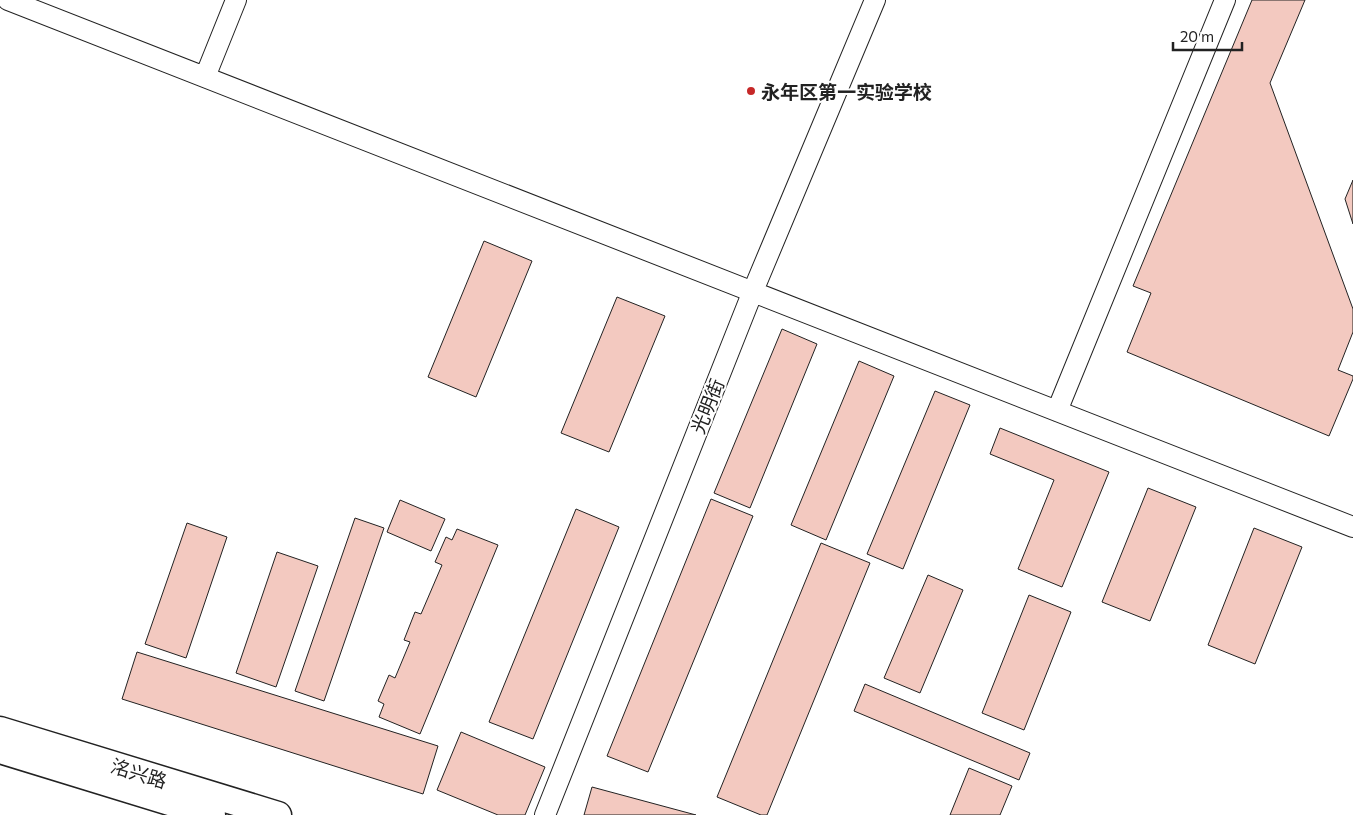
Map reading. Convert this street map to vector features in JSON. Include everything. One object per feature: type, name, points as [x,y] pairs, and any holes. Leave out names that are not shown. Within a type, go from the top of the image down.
[{"type":"street","points":[[8,0],[1353,527]]},
{"type":"street","points":[[205,77],[236,0]]},
{"type":"street","name":"光明街","points":[[545,815],[753,291],[875,0]]},
{"type":"street","points":[[1057,410],[1225,0]]},
{"type":"street","name":"洺兴路","points":[[0,730],[278,815]]},
{"type":"street","name":"洺兴路","points":[[0,750],[212,815]]},
{"type":"building","points":[[1252,0],[1305,0],[1270,83],[1353,309],[1353,332],[1338,370],[1353,376],[1353,379],[1329,436],[1127,352],[1151,293],[1133,286]]},
{"type":"building","points":[[1353,180],[1353,224],[1345,199]]},
{"type":"building","points":[[484,241],[532,261],[476,397],[428,377]]},
{"type":"building","points":[[617,297],[665,316],[609,452],[561,433]]},
{"type":"building","points":[[782,329],[817,344],[750,508],[714,493]]},
{"type":"building","points":[[859,361],[894,376],[826,540],[791,525]]},
{"type":"building","points":[[935,391],[970,405],[903,569],[867,554]]},
{"type":"building","points":[[1000,428],[1109,472],[1062,587],[1018,569],[1054,480],[990,454]]},
{"type":"building","points":[[1148,488],[1196,507],[1150,621],[1102,602]]},
{"type":"building","points":[[711,499],[753,516],[648,772],[607,756]]},
{"type":"building","points":[[400,500],[445,519],[431,551],[387,532]]},
{"type":"building","points":[[576,509],[619,527],[533,739],[489,722]]},
{"type":"building","points":[[355,518],[384,528],[324,701],[295,691]]},
{"type":"building","points":[[187,523],[227,537],[186,658],[145,644]]},
{"type":"building","points":[[1254,528],[1302,547],[1255,664],[1208,645]]},
{"type":"building","points":[[457,529],[498,545],[420,734],[379,717],[384,704],[378,701],[389,675],[395,678],[410,642],[404,640],[415,612],[421,614],[442,565],[435,562],[446,537],[452,540]]},
{"type":"building","points":[[821,543],[870,563],[767,815],[761,815],[717,797]]},
{"type":"building","points":[[277,552],[318,566],[276,687],[236,673]]},
{"type":"building","points":[[928,575],[963,590],[920,693],[884,678]]},
{"type":"building","points":[[1029,595],[1071,612],[1024,730],[982,713]]},
{"type":"building","points":[[137,652],[438,746],[423,794],[122,699]]},
{"type":"building","points":[[865,684],[1030,753],[1019,780],[854,711]]},
{"type":"building","points":[[461,732],[545,767],[525,815],[498,815],[437,790]]},
{"type":"building","points":[[969,768],[1012,786],[1000,815],[950,815]]},
{"type":"building","points":[[592,787],[696,815],[584,815]]},
{"type":"place","name":"永年区第一实验学校","points":[[751,91]]}]
